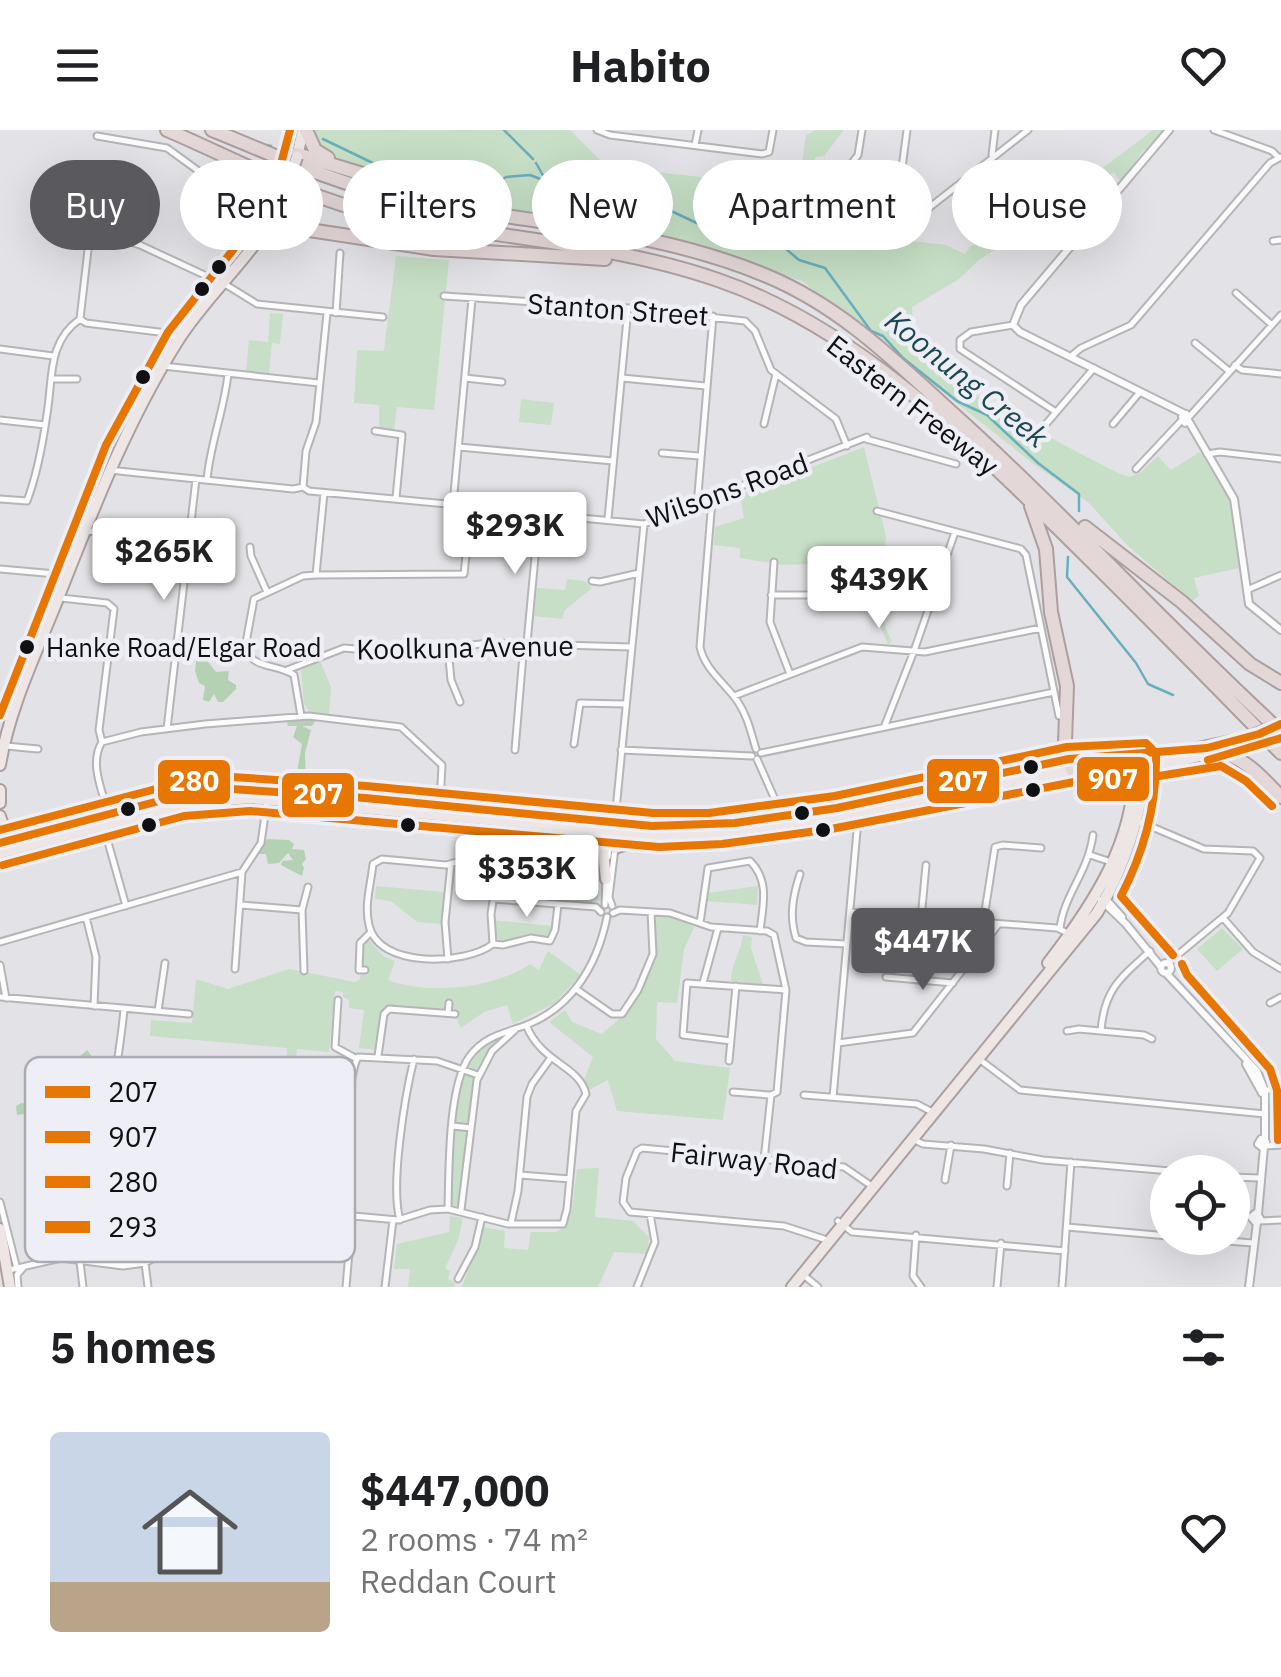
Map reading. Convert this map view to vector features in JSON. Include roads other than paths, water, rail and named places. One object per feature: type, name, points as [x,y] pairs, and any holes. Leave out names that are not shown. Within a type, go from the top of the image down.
[{"type":"highway","name":"Eastern Freeway","points":[[167,130],[304,189],[373,213],[650,261],[756,294],[834,339],[1025,487],[1281,753]]},
{"type":"highway","name":"Eastern Freeway","points":[[212,130],[392,196],[624,233],[727,261],[796,290],[846,320],[1281,732]]},
{"type":"highway","points":[[305,130],[319,153],[343,165]]},
{"type":"highway","points":[[294,155],[343,169]]},
{"type":"highway","points":[[512,211],[650,235],[727,261]]},
{"type":"highway","points":[[323,231],[434,249],[650,261]]},
{"type":"highway","points":[[1025,487],[1182,602],[1250,664],[1281,682]]},
{"type":"highway","points":[[1025,487],[1046,549],[1051,612],[1068,686],[1067,764]]},
{"type":"highway","points":[[1247,743],[1254,771]]},
{"type":"highway","points":[[1222,753],[1254,771],[1281,796]]},
{"type":"main road","points":[[290,160],[294,155],[292,130]]},
{"type":"main road","points":[[292,160],[305,130]]},
{"type":"main road","points":[[0,765],[4,745],[108,470],[178,339],[247,250]]},
{"type":"main road","points":[[236,267],[247,250]]},
{"type":"main road","points":[[1,848],[178,796],[232,789],[658,835],[720,832],[856,818],[1052,774],[1067,764],[1120,765],[1247,743],[1281,724]]},
{"type":"main road","points":[[1,848],[19,840],[207,800],[267,798],[439,810],[594,830],[684,826],[1067,764],[1139,760],[1158,764],[1222,753],[1281,732]]},
{"type":"main road","points":[[792,1286],[1026,997],[1069,934],[1102,899],[1118,862],[1130,818],[1139,760]]},
{"type":"main road","points":[[1138,782],[1158,764]]},
{"type":"main road","points":[[1120,765],[1138,782]]},
{"type":"main road","points":[[1019,771],[1032,774],[1050,770],[1052,774]]},
{"type":"main road","points":[[0,790],[0,803]]},
{"type":"main road","points":[[0,816],[6,835],[19,840]]},
{"type":"main road","points":[[0,829],[1,848]]},
{"type":"main road","points":[[594,830],[602,842],[606,879]]},
{"type":"main road","points":[[615,848],[658,835]]},
{"type":"main road","points":[[802,1273],[824,1238],[842,1223]]},
{"type":"main road","points":[[0,1229],[14,1285]]},
{"type":"street","points":[[597,130],[766,153]]},
{"type":"street","points":[[695,145],[698,130]]},
{"type":"street","points":[[769,160],[766,153],[773,130]]},
{"type":"street","points":[[855,160],[862,130]]},
{"type":"street","points":[[903,160],[907,130]]},
{"type":"street","points":[[932,208],[992,155],[1028,130]]},
{"type":"street","points":[[1013,325],[1021,305],[1169,130]]},
{"type":"street","points":[[1070,357],[1130,326],[1280,157],[1232,133],[1214,130]]},
{"type":"street","points":[[992,155],[995,133]]},
{"type":"street","points":[[995,133],[1006,146]]},
{"type":"street","points":[[97,136],[168,148],[184,160]]},
{"type":"street","points":[[0,499],[27,501],[45,425],[53,356],[69,328],[80,319],[91,236],[99,232],[128,240],[222,283],[257,304],[382,318]]},
{"type":"street","points":[[336,313],[340,253]]},
{"type":"street","points":[[1236,293],[1272,325]]},
{"type":"street","name":"Stanton Street","points":[[444,296],[628,308],[745,321],[776,374],[836,420],[847,446]]},
{"type":"street","points":[[452,504],[472,299]]},
{"type":"street","points":[[608,520],[628,308]]},
{"type":"street","points":[[303,487],[306,451],[316,422],[326,313]]},
{"type":"street","points":[[1136,468],[1281,315]]},
{"type":"street","points":[[697,506],[713,316]]},
{"type":"street","points":[[80,319],[167,333],[178,339]]},
{"type":"street","points":[[1013,325],[1173,408],[1185,418],[1234,499],[1251,608],[1281,630]]},
{"type":"street","points":[[1013,325],[967,333],[960,340],[960,349],[1056,412]]},
{"type":"street","points":[[1196,343],[1229,371]]},
{"type":"street","points":[[0,349],[53,356]]},
{"type":"street","points":[[1235,365],[1242,370],[1281,374]]},
{"type":"street","points":[[164,366],[319,383]]},
{"type":"street","points":[[1040,432],[1094,368]]},
{"type":"street","points":[[206,480],[228,374]]},
{"type":"street","points":[[764,424],[776,374]]},
{"type":"street","points":[[465,378],[502,382]]},
{"type":"street","points":[[622,378],[706,386]]},
{"type":"street","points":[[51,379],[78,379]]},
{"type":"street","points":[[1113,424],[1140,392]]},
{"type":"street","points":[[0,420],[45,425]]},
{"type":"street","points":[[375,431],[402,435],[396,498]]},
{"type":"street","name":"Wilsons Road","points":[[108,470],[303,487],[468,506],[472,510],[644,524],[867,438],[956,464]]},
{"type":"street","points":[[458,446],[613,461]]},
{"type":"street","points":[[662,453],[699,456]]},
{"type":"street","points":[[1207,454],[1281,459]]},
{"type":"street","points":[[167,729],[196,479]]},
{"type":"street","points":[[316,575],[324,492]]},
{"type":"street","points":[[712,500],[700,647],[708,666],[734,696],[748,720],[756,754],[781,813]]},
{"type":"street","points":[[294,675],[256,662],[245,648],[254,599],[316,575],[464,574],[472,510]]},
{"type":"street","points":[[878,511],[1021,549],[1026,554],[1059,716]]},
{"type":"street","points":[[515,750],[539,514]]},
{"type":"street","points":[[608,911],[606,879],[644,524]]},
{"type":"street","points":[[85,530],[188,542]]},
{"type":"street","points":[[885,725],[955,532]]},
{"type":"street","points":[[250,547],[250,556],[267,592]]},
{"type":"street","points":[[774,562],[770,622],[790,674]]},
{"type":"street","points":[[0,569],[67,575]]},
{"type":"street","points":[[592,581],[639,573]]},
{"type":"street","points":[[51,574],[59,580],[60,593],[112,606],[120,601]]},
{"type":"street","points":[[1247,590],[1281,575]]},
{"type":"street","points":[[770,595],[849,595]]},
{"type":"street","points":[[102,742],[99,730],[112,606]]},
{"type":"street","points":[[734,696],[862,646],[914,652],[1041,628]]},
{"type":"street","name":"Koolkuna Avenue","points":[[286,670],[344,648],[397,653],[490,643],[631,647]]},
{"type":"street","points":[[448,648],[450,680],[460,702]]},
{"type":"street","points":[[300,716],[294,675],[302,662]]},
{"type":"street","points":[[621,750],[756,754],[1054,692]]},
{"type":"street","points":[[574,744],[580,703],[626,704]]},
{"type":"street","points":[[126,906],[96,766],[102,742],[167,729],[300,716],[405,729],[444,768],[439,810]]},
{"type":"street","points":[[4,745],[38,748]]},
{"type":"street","points":[[655,818],[781,813],[1042,758],[1067,764]]},
{"type":"street","points":[[235,970],[242,872],[261,843],[267,798]]},
{"type":"street","points":[[831,827],[856,818],[964,804]]},
{"type":"street","points":[[833,1097],[856,818]]},
{"type":"street","points":[[1130,818],[1204,849],[1258,854],[1259,864],[1224,918],[1167,967]]},
{"type":"street","points":[[448,1209],[456,1092],[463,1068],[487,1039],[526,1025],[576,989],[598,953],[608,911],[614,828]]},
{"type":"street","points":[[850,912],[1069,934],[1063,911],[1090,855],[1093,835]]},
{"type":"street","points":[[986,924],[995,847],[1003,844],[1041,848]]},
{"type":"street","points":[[1090,855],[1118,862]]},
{"type":"street","points":[[493,944],[497,875],[493,867],[468,861],[375,862],[368,896],[372,932],[386,946],[411,958],[448,959],[493,944],[503,946],[531,938],[550,942],[558,905]]},
{"type":"street","points":[[700,924],[708,868],[750,861],[765,888],[760,931]]},
{"type":"street","points":[[448,959],[445,930],[451,864]]},
{"type":"street","points":[[921,918],[926,865]]},
{"type":"street","points":[[0,942],[242,872]]},
{"type":"street","points":[[800,874],[792,922],[796,938],[846,944]]},
{"type":"street","points":[[304,972],[302,910],[308,887]]},
{"type":"street","points":[[493,899],[675,914],[718,928],[767,931],[777,941],[786,990],[776,1092],[771,1096],[732,1092]]},
{"type":"street","points":[[1102,899],[1257,1070],[1265,1112],[1249,1287]]},
{"type":"street","points":[[241,905],[302,910]]},
{"type":"street","points":[[576,989],[612,1014],[625,1011],[653,954],[651,912]]},
{"type":"street","points":[[86,917],[97,964],[94,1006]]},
{"type":"street","points":[[1224,918],[1253,952],[1281,969]]},
{"type":"street","points":[[838,1043],[910,1034],[998,926]]},
{"type":"street","points":[[704,982],[718,928]]},
{"type":"street","points":[[361,972],[361,941],[372,932]]},
{"type":"street","points":[[1101,1031],[1104,1000],[1150,952]]},
{"type":"street","points":[[158,1011],[165,963]]},
{"type":"street","points":[[0,965],[3,997],[189,1014]]},
{"type":"street","points":[[886,977],[954,984]]},
{"type":"street","points":[[730,1041],[685,1038],[682,1033],[689,982],[786,990]]},
{"type":"street","points":[[729,1062],[736,986]]},
{"type":"street","points":[[1270,1003],[1281,997]]},
{"type":"street","points":[[338,1000],[334,1048],[354,1057]]},
{"type":"street","points":[[378,1056],[384,1014],[388,1010],[452,1014],[449,1003]]},
{"type":"street","points":[[121,1057],[124,1009]]},
{"type":"street","points":[[355,1217],[396,1220],[448,1209],[510,1224],[561,1226],[568,1209],[576,1111],[586,1094],[580,1078],[550,1059],[536,1045],[526,1025]]},
{"type":"street","points":[[461,1210],[478,1075],[492,1051],[518,1028]]},
{"type":"street","points":[[1067,1031],[1144,1035],[1152,1039]]},
{"type":"street","points":[[355,1068],[356,1058],[364,1055],[414,1058],[478,1075]]},
{"type":"street","points":[[385,1287],[414,1058]]},
{"type":"street","points":[[976,1058],[1020,1090],[1265,1112]]},
{"type":"street","points":[[510,1224],[520,1175],[527,1097],[550,1059]]},
{"type":"street","points":[[1264,1095],[1281,1084]]},
{"type":"street","points":[[804,1095],[918,1104],[932,1112]]},
{"type":"street","points":[[764,1160],[771,1096]]},
{"type":"street","points":[[453,1126],[471,1128]]},
{"type":"street","points":[[913,1136],[928,1144],[1150,1169]]},
{"type":"street","points":[[1263,1143],[1279,1145]]},
{"type":"street","points":[[945,1180],[951,1145]]},
{"type":"street","name":"Fairway Road","points":[[650,1214],[630,1212],[623,1202],[626,1178],[639,1149],[844,1167],[871,1186]]},
{"type":"street","points":[[1007,1186],[1010,1153]]},
{"type":"street","points":[[1062,1287],[1074,1163]]},
{"type":"street","points":[[520,1175],[570,1179]]},
{"type":"street","points":[[1250,1178],[1259,1180]]},
{"type":"street","points":[[0,1202],[12,1268],[41,1262]]},
{"type":"street","points":[[639,1287],[654,1242],[650,1214],[784,1226],[824,1238]]},
{"type":"street","points":[[458,1279],[474,1247],[482,1217]]},
{"type":"street","points":[[1257,1218],[1281,1220]]},
{"type":"street","points":[[842,1223],[858,1231],[1065,1249]]},
{"type":"street","points":[[1068,1226],[1150,1234]]},
{"type":"street","points":[[810,1236],[816,1249]]},
{"type":"street","points":[[916,1236],[913,1274],[921,1287]]},
{"type":"street","points":[[998,1287],[1001,1243]]},
{"type":"street","points":[[1250,1244],[1254,1244]]},
{"type":"street","points":[[83,1287],[80,1262],[123,1266],[144,1263],[148,1287]]},
{"type":"street","points":[[122,1262],[123,1266]]},
{"type":"street","points":[[346,1287],[348,1262]]},
{"type":"street","points":[[802,1273],[818,1287]]},
{"type":"waterway","points":[[504,130],[533,159]]},
{"type":"waterway","name":"Koonung Creek","points":[[323,139],[377,165],[406,170],[431,186],[450,191],[486,191],[506,177],[530,175],[571,191],[598,186],[619,196],[652,202],[701,225],[741,230],[765,246],[786,249],[799,260],[825,268],[871,331],[883,336],[903,358],[957,401],[987,415],[1038,463],[1079,494],[1079,511]]},
{"type":"waterway","name":"Koonung Creek","points":[[261,144],[271,146]]},
{"type":"waterway","name":"Koonung Creek","points":[[1068,557],[1067,577],[1136,663],[1148,684],[1173,695]]},
{"type":"place","name":"Hanke Road/Elgar Road","points":[[27,647]]}]
